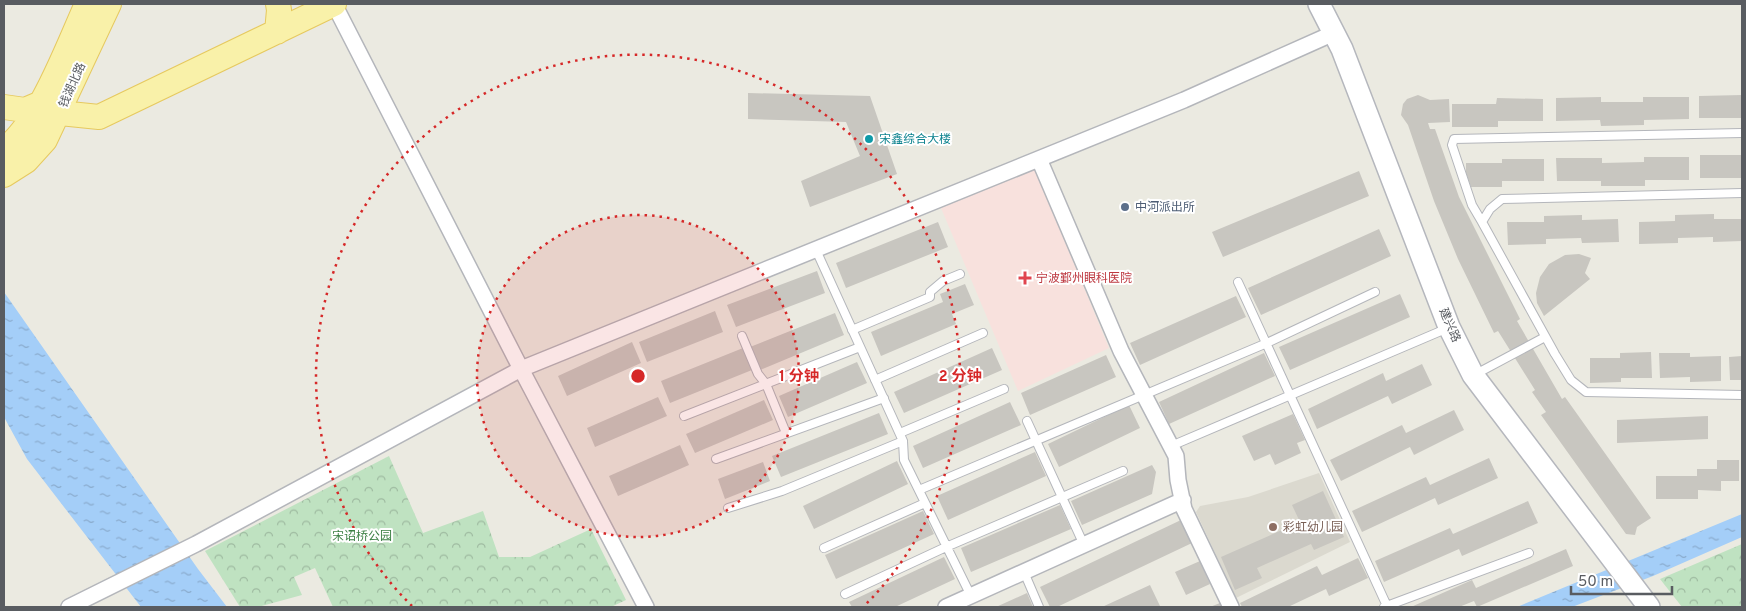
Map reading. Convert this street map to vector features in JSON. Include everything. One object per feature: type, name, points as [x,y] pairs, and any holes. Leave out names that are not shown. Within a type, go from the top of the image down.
[{"type":"main road","name":"钱湖北路","points":[[70,64],[86,4]]},
{"type":"main road","name":"钱湖北路","points":[[4,175],[30,123],[50,108],[70,64],[109,4]]},
{"type":"main road","points":[[276,32],[280,10],[278,4]]},
{"type":"main road","points":[[4,107],[25,110],[50,108],[99,117],[334,4]]},
{"type":"street","points":[[334,4],[521,369],[646,607]]},
{"type":"street","name":"建兴路","points":[[1319,4],[1334,33],[1377,134],[1449,327],[1473,376],[1649,607]]},
{"type":"street","points":[[69,607],[196,544],[521,369],[1184,100],[1334,33]]},
{"type":"street","points":[[1039,159],[1121,351],[1176,456],[1182,500],[1231,607]]},
{"type":"street","points":[[946,607],[1182,500]]},
{"type":"lane","points":[[1742,133],[1454,139],[1452,144],[1472,205],[1571,380],[1586,392],[1742,395]]},
{"type":"lane","points":[[1482,222],[1490,208],[1502,199],[1742,193]]},
{"type":"lane","points":[[816,250],[902,437],[904,460],[971,596]]},
{"type":"lane","points":[[852,330],[930,297],[930,292],[943,281],[960,274]]},
{"type":"lane","points":[[1238,282],[1292,395],[1385,607],[1529,553]]},
{"type":"lane","points":[[919,490],[1267,343],[1375,292]]},
{"type":"lane","points":[[1171,446],[1449,327]]},
{"type":"lane","points":[[875,380],[983,333]]},
{"type":"lane","points":[[742,336],[758,374],[766,384],[786,434]]},
{"type":"lane","points":[[1473,376],[1545,337]]},
{"type":"lane","points":[[684,416],[860,346]]},
{"type":"lane","points":[[728,508],[782,491],[1004,389]]},
{"type":"lane","points":[[716,458],[884,398]]},
{"type":"lane","points":[[1027,421],[1084,545]]},
{"type":"lane","points":[[844,594],[946,547],[1124,471]]},
{"type":"lane","points":[[824,548],[925,503]]},
{"type":"lane","points":[[1024,572],[1040,607]]},
{"type":"shaded area","name":"宁波鄞州眼科医院","points":[[1035,169],[1109,348],[1018,391],[941,208]]},
{"type":"shaded area","name":"彩虹幼儿园","points":[[1319,473],[1350,542],[1236,598],[1196,512],[1200,506],[1248,497]]},
{"type":"green space","name":"宋诏桥公园","points":[[389,456],[423,533],[483,511],[499,557],[530,557],[591,529],[626,600],[611,607],[333,607],[315,568],[294,577],[302,595],[258,607],[240,607],[205,551]]},
{"type":"green space","points":[[1742,544],[1742,607],[1682,607],[1660,579]]},
{"type":"water","points":[[4,292],[198,569],[227,607],[141,607],[27,459],[4,417]]},
{"type":"water","points":[[1742,514],[1742,537],[1653,576],[1572,607],[1517,607]]},
{"type":"building","name":"宋鑫综合大楼","points":[[748,93],[870,96],[897,174],[810,207],[801,181],[860,156],[846,122],[748,119]]},
{"type":"building","points":[[1418,95],[1430,100],[1449,99],[1450,122],[1428,123],[1430,129],[1435,129],[1459,197],[1520,319],[1517,321],[1562,399],[1565,397],[1651,518],[1637,527],[1635,535],[1626,534],[1541,415],[1546,412],[1532,392],[1535,390],[1498,331],[1494,333],[1458,259],[1434,201],[1408,125],[1401,115],[1403,104],[1407,99]]},
{"type":"building","points":[[1742,95],[1742,118],[1699,118],[1699,96]]},
{"type":"building","points":[[1601,97],[1601,102],[1643,102],[1643,97],[1689,97],[1689,119],[1644,120],[1644,125],[1601,126],[1600,120],[1556,121],[1556,98]]},
{"type":"building","points":[[1497,98],[1543,99],[1543,121],[1498,121],[1498,127],[1452,127],[1452,104],[1496,104]]},
{"type":"building","points":[[1700,155],[1742,155],[1742,178],[1700,178]]},
{"type":"building","points":[[1644,157],[1689,157],[1689,180],[1645,180],[1645,186],[1601,186],[1601,181],[1557,181],[1556,158],[1602,158],[1602,163],[1644,162]]},
{"type":"building","points":[[1502,159],[1544,159],[1544,181],[1502,181],[1502,187],[1471,187],[1466,173],[1466,163],[1502,163]]},
{"type":"building","points":[[1359,171],[1369,196],[1223,257],[1212,232]]},
{"type":"building","points":[[1714,214],[1714,219],[1742,219],[1742,241],[1713,242],[1713,237],[1678,238],[1678,243],[1639,244],[1639,222],[1675,221],[1675,215]]},
{"type":"building","points":[[1582,215],[1582,220],[1618,219],[1619,242],[1582,243],[1581,238],[1546,239],[1546,244],[1508,245],[1507,222],[1544,222],[1544,216]]},
{"type":"building","points":[[938,222],[948,247],[846,288],[836,263]]},
{"type":"building","points":[[1379,229],[1391,256],[1261,315],[1248,288]]},
{"type":"building","points":[[1579,254],[1591,258],[1585,273],[1590,279],[1544,316],[1537,303],[1536,293],[1540,277],[1549,264],[1565,255]]},
{"type":"building","points":[[817,271],[825,293],[736,327],[727,305]]},
{"type":"building","points":[[965,284],[974,305],[952,314],[956,324],[881,356],[871,332],[943,302],[940,294]]},
{"type":"building","points":[[1400,294],[1410,317],[1290,370],[1279,347]]},
{"type":"building","points":[[1236,296],[1246,317],[1140,365],[1130,343]]},
{"type":"building","points":[[715,311],[723,332],[647,362],[639,342]]},
{"type":"building","points":[[835,313],[844,335],[760,370],[750,347]]},
{"type":"building","points":[[632,342],[641,363],[567,396],[558,376]]},
{"type":"building","points":[[743,348],[752,370],[670,403],[661,381]]},
{"type":"building","points":[[992,348],[1002,370],[904,413],[894,392]]},
{"type":"building","points":[[1651,352],[1652,378],[1621,378],[1621,382],[1590,383],[1590,358],[1620,358],[1620,353]]},
{"type":"building","points":[[1264,353],[1275,376],[1169,424],[1159,402]]},
{"type":"building","points":[[1659,353],[1690,353],[1690,357],[1721,356],[1721,381],[1690,382],[1690,377],[1660,378]]},
{"type":"building","points":[[1106,355],[1116,377],[1030,415],[1021,393]]},
{"type":"building","points":[[1742,356],[1742,380],[1730,380],[1729,357]]},
{"type":"building","points":[[857,362],[867,383],[788,417],[779,396]]},
{"type":"building","points":[[1422,364],[1432,385],[1392,404],[1388,396],[1317,429],[1308,409],[1383,373],[1386,381]]},
{"type":"building","points":[[658,397],[667,416],[595,447],[587,428]]},
{"type":"building","points":[[764,400],[773,420],[695,453],[686,434]]},
{"type":"building","points":[[1010,402],[1021,425],[923,468],[913,446]]},
{"type":"building","points":[[1129,405],[1140,428],[1059,467],[1048,444]]},
{"type":"building","points":[[1454,410],[1464,430],[1414,455],[1410,447],[1341,481],[1330,460],[1402,425],[1406,433]]},
{"type":"building","points":[[879,413],[888,434],[781,477],[772,456]]},
{"type":"building","points":[[1293,414],[1305,440],[1297,443],[1301,453],[1275,465],[1270,454],[1254,461],[1242,436]]},
{"type":"building","points":[[1708,416],[1708,439],[1617,443],[1617,420]]},
{"type":"building","points":[[680,445],[689,465],[618,496],[609,476]]},
{"type":"building","points":[[1035,452],[1046,476],[948,520],[937,496]]},
{"type":"building","points":[[1489,458],[1498,478],[1438,505],[1435,498],[1362,532],[1352,511],[1426,477],[1430,485]]},
{"type":"building","points":[[1717,460],[1739,460],[1739,481],[1721,481],[1721,491],[1698,490],[1698,499],[1656,499],[1656,476],[1697,476],[1697,469],[1717,469]]},
{"type":"building","points":[[897,461],[908,484],[814,529],[803,506]]},
{"type":"building","points":[[763,462],[770,481],[725,499],[718,479]]},
{"type":"building","points":[[1152,465],[1156,472],[1152,494],[1082,525],[1071,501]]},
{"type":"building","points":[[1323,491],[1344,537],[1314,550],[1311,544],[1257,568],[1262,578],[1235,590],[1221,557],[1300,522],[1292,505]]},
{"type":"building","points":[[1528,501],[1538,523],[1462,556],[1459,549],[1384,582],[1375,561],[1450,528],[1453,534]]},
{"type":"building","points":[[1060,505],[1071,529],[971,572],[961,548]]},
{"type":"building","points":[[923,511],[934,534],[836,579],[825,555]]},
{"type":"building","points":[[1181,520],[1192,543],[1057,607],[1050,607],[1040,587]]},
{"type":"building","points":[[1566,549],[1573,566],[1477,607],[1474,601],[1459,607],[1411,607],[1472,580],[1476,588]]},
{"type":"building","points":[[944,557],[955,579],[895,607],[852,607],[849,602]]},
{"type":"building","points":[[1358,558],[1368,578],[1329,596],[1326,589],[1288,607],[1242,607],[1240,603],[1317,566],[1322,575]]},
{"type":"building","points":[[1200,561],[1210,584],[1186,595],[1175,572]]},
{"type":"building","points":[[1150,585],[1160,606],[1158,607],[1102,607]]},
{"type":"building","points":[[1027,593],[1033,607],[996,607]]},
{"type":"building","points":[[1220,603],[1222,607],[1210,607]]},
{"type":"place","name":"宋鑫综合大楼","points":[[869,139]]},
{"type":"place","name":"中河派出所","points":[[1125,207]]},
{"type":"place","name":"宁波鄞州眼科医院","points":[[1025,278]]},
{"type":"place","name":"彩虹幼儿园","points":[[1273,527]]}]
